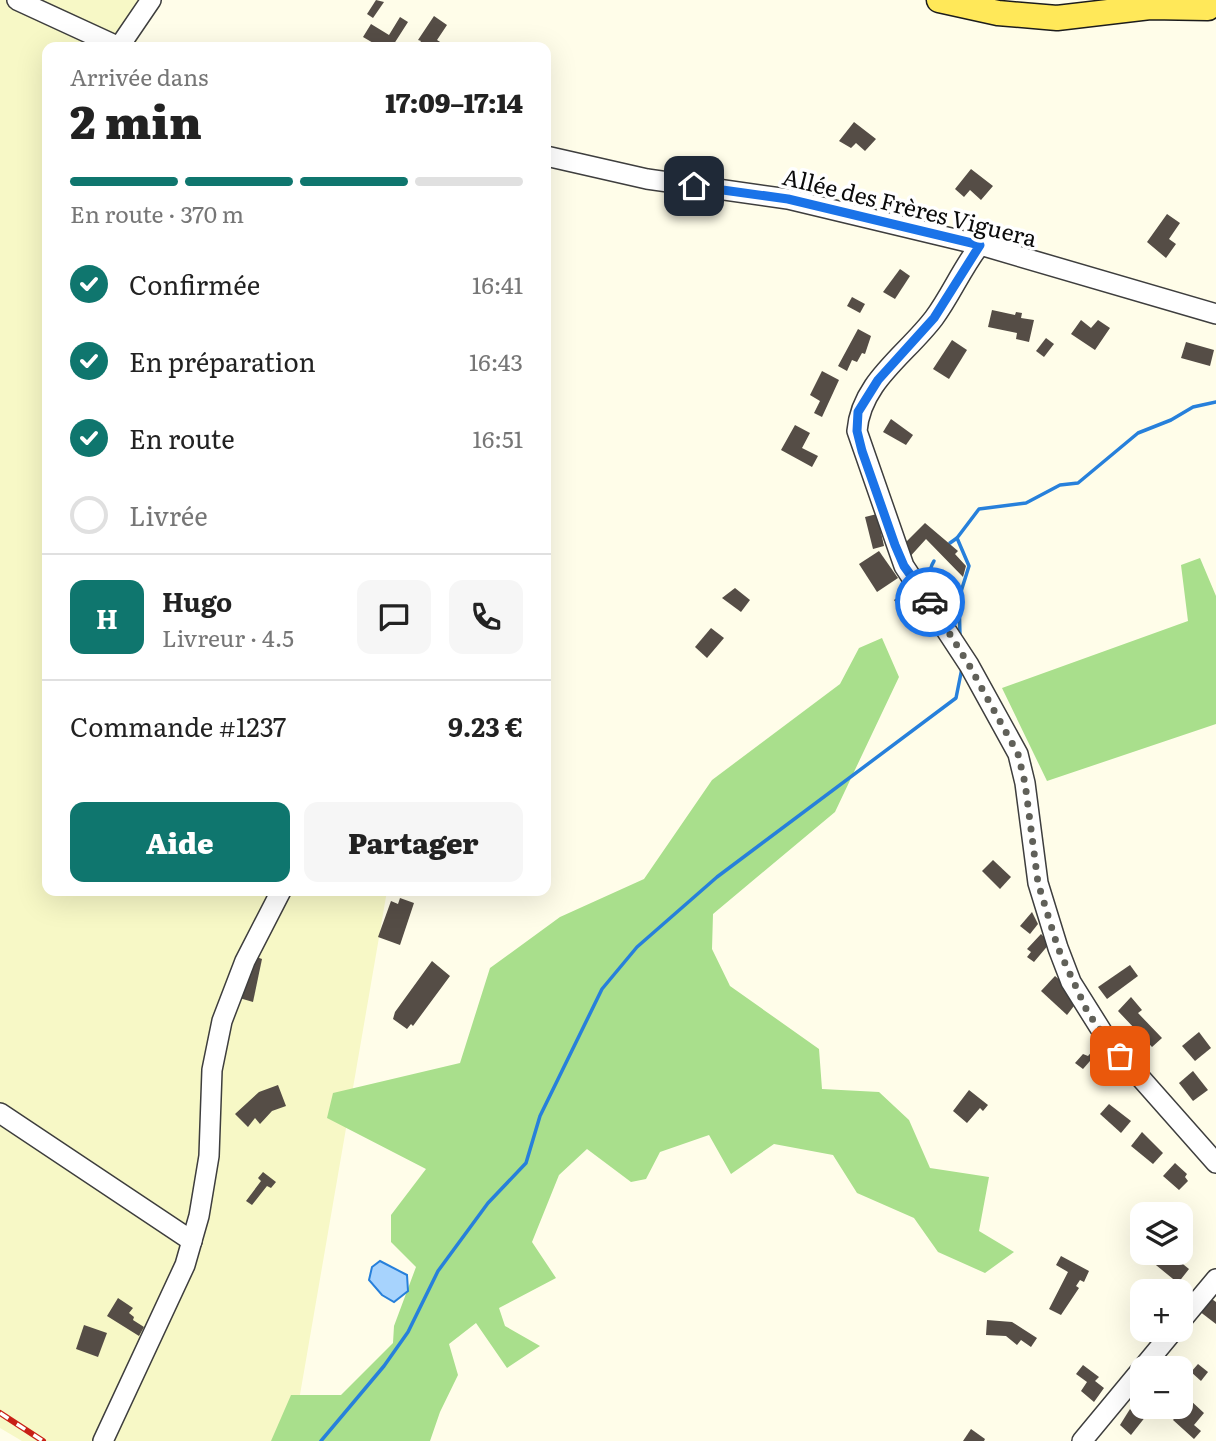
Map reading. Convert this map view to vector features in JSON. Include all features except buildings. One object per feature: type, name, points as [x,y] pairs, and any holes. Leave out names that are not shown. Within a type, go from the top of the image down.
[{"type":"main road","points":[[939,0],[998,13],[1057,18],[1155,4],[1208,8]]},
{"type":"street","points":[[17,0],[108,42]]},
{"type":"street","points":[[122,42],[151,0]]},
{"type":"street","name":"Allée des Frères Viguera","points":[[551,157],[647,179],[788,199],[980,245],[1216,314]]},
{"type":"street","points":[[980,245],[934,318],[866,396],[858,412],[857,431],[904,566],[969,665],[1018,754],[1025,783],[1038,883],[1071,982],[1108,1041],[1216,1163]]},
{"type":"street","points":[[103,1441],[184,1265],[192,1241],[209,1156],[212,1070],[222,1021],[245,961],[278,896]]},
{"type":"street","points":[[0,1113],[192,1241]]},
{"type":"street","points":[[1193,1307],[1216,1279]]},
{"type":"street","points":[[1082,1441],[1164,1342]]},
{"type":"green space","points":[[0,0],[153,0],[137,42],[42,42],[42,896],[386,896],[292,1441],[22,1441],[0,1428]]},
{"type":"green space","points":[[1200,558],[1216,596],[1216,724],[1047,781],[1002,688],[1188,621],[1181,565]]},
{"type":"green space","points":[[882,638],[899,677],[835,812],[713,914],[712,949],[730,986],[819,1049],[822,1089],[879,1092],[909,1120],[930,1168],[989,1177],[979,1231],[1014,1252],[985,1273],[938,1252],[914,1218],[857,1193],[833,1155],[774,1144],[731,1174],[709,1135],[660,1152],[646,1179],[631,1182],[587,1149],[559,1175],[532,1242],[556,1278],[499,1308],[505,1326],[540,1346],[507,1368],[476,1323],[449,1344],[458,1375],[440,1412],[430,1441],[271,1441],[291,1395],[341,1395],[393,1343],[394,1326],[416,1267],[391,1242],[391,1215],[426,1169],[327,1118],[333,1093],[460,1063],[490,968],[560,917],[644,879],[712,780],[840,684],[859,648]]},
{"type":"water","points":[[380,1261],[407,1275],[408,1291],[394,1302],[382,1295],[369,1280],[372,1267]]},
{"type":"waterway","points":[[960,637],[959,598],[969,566],[957,538],[979,509],[1026,503],[1060,485],[1078,483],[1138,433],[1171,420],[1193,407],[1216,402]]},
{"type":"waterway","points":[[950,543],[957,538]]},
{"type":"waterway","points":[[934,561],[930,583],[934,596]]},
{"type":"waterway","points":[[321,1441],[384,1366],[408,1332],[438,1271],[488,1203],[526,1163],[540,1116],[602,989],[637,947],[717,877],[956,698],[962,668]]},
{"type":"railway","points":[[0,1413],[43,1441]]},
{"type":"way so far","points":[[930,602],[969,665],[1018,754],[1025,783],[1038,883],[1046,913],[1071,982],[1088,1013],[1120,1056]]},
{"type":"route","points":[[694,186],[788,199],[980,245],[934,318],[878,380],[858,412],[857,431],[862,451],[895,545],[904,566],[930,602]]}]
